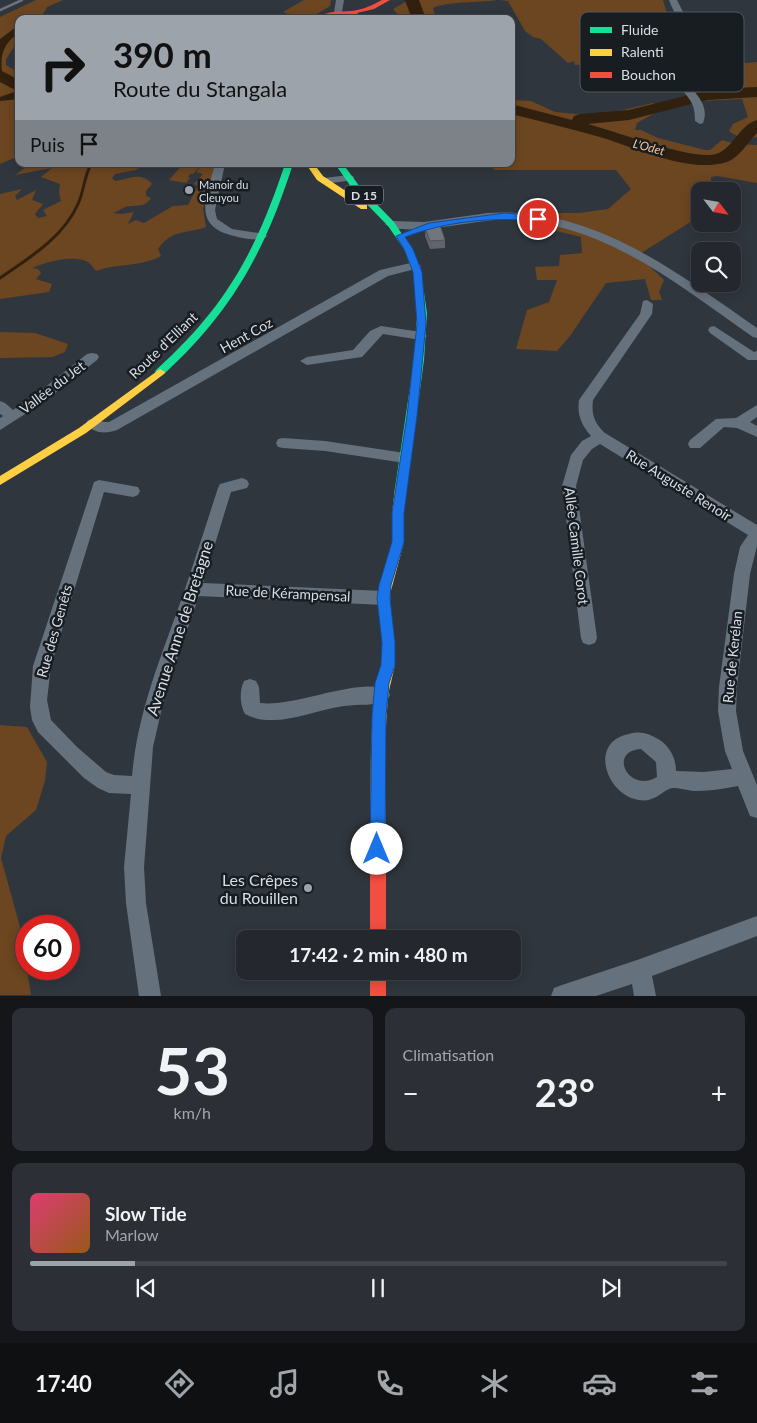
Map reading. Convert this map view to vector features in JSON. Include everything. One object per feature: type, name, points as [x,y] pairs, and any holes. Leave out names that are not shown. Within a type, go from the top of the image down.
[{"type":"main road","points":[[351,13],[372,8],[387,0]]},
{"type":"main road","points":[[375,15],[400,0]]},
{"type":"main road","points":[[324,15],[339,6],[355,15]]},
{"type":"main road","name":"Route d'Elliant","points":[[0,482],[42,457],[137,391],[190,343],[235,288],[249,265],[288,167]]},
{"type":"main road","name":"Route d'Elliant","points":[[285,176],[293,167]]},
{"type":"main road","name":"D 15","points":[[312,167],[316,174],[367,209],[411,266]]},
{"type":"main road","name":"D 15","points":[[341,167],[391,224],[408,249],[420,297],[421,336],[398,513],[398,542],[385,585],[373,597],[389,643],[388,665],[381,689]]},
{"type":"main road","name":"D 15","points":[[385,543],[398,513]]},
{"type":"main road","name":"D 15","points":[[377,647],[381,689],[378,769],[378,930]]},
{"type":"main road","points":[[378,980],[378,996]]},
{"type":"street","points":[[673,0],[679,12]]},
{"type":"street","points":[[689,92],[700,107],[700,121]]},
{"type":"street","points":[[219,167],[210,210],[212,220],[220,227],[234,234],[261,236]]},
{"type":"street","points":[[324,180],[349,178]]},
{"type":"street","name":"D 15","points":[[367,209],[394,236],[400,236]]},
{"type":"street","points":[[391,224],[429,225],[505,216],[558,222],[589,230],[642,255],[757,334]]},
{"type":"street","points":[[400,236],[429,225]]},
{"type":"street","name":"Hent Coz","points":[[93,423],[102,428],[112,426],[384,273],[411,266]]},
{"type":"street","points":[[600,437],[586,417],[586,400],[646,314],[647,304]]},
{"type":"street","points":[[307,361],[357,354],[381,330],[421,336]]},
{"type":"street","points":[[714,330],[753,357],[757,355]]},
{"type":"street","name":"Vallée du Jet","points":[[0,425],[47,393],[92,357]]},
{"type":"street","name":"Vallée du Jet","points":[[0,406],[12,417]]},
{"type":"street","points":[[739,423],[757,410]]},
{"type":"street","points":[[695,444],[721,422],[739,423],[757,432]]},
{"type":"street","name":"Rue Auguste Renoir","points":[[600,437],[757,533]]},
{"type":"street","name":"Allée Camille Corot","points":[[589,638],[569,486],[576,459],[587,445],[600,437]]},
{"type":"street","points":[[283,443],[326,446],[405,458]]},
{"type":"street","name":"Avenue Anne de Bretagne","points":[[150,996],[135,885],[135,851],[144,747],[152,704],[193,589],[225,488],[242,484]]},
{"type":"street","name":"Rue des Genêts","points":[[133,491],[99,486],[42,666],[38,696],[42,722],[80,763],[96,777],[111,784],[140,784]]},
{"type":"street","name":"Rue de Kerélan","points":[[757,533],[748,547],[742,574],[728,687],[727,711],[729,733],[742,776],[757,809]]},
{"type":"street","name":"Rue de Kérampensal","points":[[193,589],[373,597]]},
{"type":"street","points":[[250,687],[251,708],[260,713],[275,712],[381,689]]},
{"type":"street","points":[[667,778],[694,782],[724,780],[742,776]]},
{"type":"street","points":[[562,996],[640,970],[757,926]]},
{"type":"street","points":[[640,970],[646,996]]},
{"type":"shaded area","points":[[36,0],[63,0],[47,7],[42,15],[15,15],[15,47],[6,59],[6,65],[15,71],[15,158],[0,164],[0,17]]},
{"type":"shaded area","points":[[304,0],[331,0],[330,6],[316,15],[291,15],[283,12]]},
{"type":"shaded area","points":[[409,0],[497,0],[439,6],[433,8],[435,15],[398,15],[393,9]]},
{"type":"shaded area","points":[[499,0],[663,0],[666,12],[580,12],[580,65],[575,65],[574,61],[568,63],[541,39],[533,37],[525,31],[508,1]]},
{"type":"shaded area","points":[[15,28],[15,36],[4,49],[2,71],[15,78],[15,90],[0,82],[0,39]]},
{"type":"shaded area","points":[[757,62],[757,137],[750,138],[735,135],[729,131],[733,124],[748,117],[742,99],[700,101],[694,94],[703,92],[744,92],[744,63]]},
{"type":"shaded area","points":[[15,92],[15,99],[0,101],[0,97]]},
{"type":"shaded area","points":[[515,100],[531,101],[555,112],[598,116],[653,103],[662,109],[637,123],[635,130],[641,130],[658,138],[705,150],[710,150],[722,140],[736,144],[757,145],[757,183],[717,176],[711,177],[711,182],[691,182],[691,222],[638,255],[664,280],[659,292],[662,300],[651,300],[645,279],[606,283],[570,336],[557,351],[516,349],[527,310],[549,302],[557,280],[537,280],[535,267],[559,266],[560,255],[582,253],[581,237],[544,228],[540,213],[579,213],[608,209],[631,189],[616,170],[495,170],[491,167],[515,167]]},
{"type":"shaded area","points":[[26,167],[141,167],[136,170],[115,174],[112,178],[115,181],[139,177],[148,180],[152,184],[146,191],[146,196],[151,198],[145,204],[125,207],[113,213],[134,212],[128,224],[136,220],[144,223],[173,206],[188,205],[198,186],[194,184],[203,174],[196,172],[200,167],[216,167],[203,209],[206,227],[180,233],[169,238],[158,249],[161,256],[146,262],[96,271],[89,263],[82,260],[68,259],[44,263],[32,268],[38,269],[41,273],[36,279],[52,284],[49,292],[0,299],[0,194],[22,189],[15,196],[17,200],[36,190],[32,200],[43,204],[35,214],[38,218],[47,216],[43,210],[61,201],[59,193],[60,184],[41,177],[52,168],[15,175]]},
{"type":"shaded area","points":[[180,167],[199,167],[193,174],[190,174],[188,177],[190,178],[186,183],[169,180]]},
{"type":"shaded area","points":[[0,332],[35,333],[68,344],[65,352],[52,357],[0,358]]},
{"type":"shaded area","points":[[0,725],[27,727],[47,762],[45,781],[36,810],[6,836],[1,858],[17,915],[15,915],[15,980],[29,980],[31,995],[0,995]]},
{"type":"building","points":[[439,222],[445,240],[430,241],[425,228],[427,228],[426,224]]},
{"type":"waterway","name":"L'Odet","points":[[412,0],[418,15]]},
{"type":"waterway","name":"L'Odet","points":[[580,119],[613,118],[629,115],[713,94],[757,92]]},
{"type":"waterway","name":"L'Odet","points":[[515,110],[607,134],[682,157],[710,160],[727,156],[757,125]]},
{"type":"waterway","points":[[0,278],[44,246],[64,227],[78,204],[90,167]]},
{"type":"railway","points":[[0,10],[22,0]]},
{"type":"traffic: fast","points":[[160,372],[205,328],[240,278],[268,224],[288,167]]},
{"type":"traffic: fast","points":[[341,167],[357,189],[391,224],[408,249],[417,272],[422,313],[419,360],[401,488]]},
{"type":"traffic: slow","points":[[312,167],[320,178],[364,207]]},
{"type":"traffic: slow","points":[[0,481],[82,430],[160,372]]},
{"type":"traffic: slow","points":[[378,869],[378,742],[381,695],[388,665],[389,643],[383,598],[398,542],[398,513],[401,488]]},
{"type":"traffic: jam","points":[[351,13],[372,8],[387,0]]},
{"type":"traffic: jam","points":[[326,15],[335,12],[346,12],[354,15]]},
{"type":"traffic: jam","points":[[378,869],[378,930]]},
{"type":"traffic: jam","points":[[378,980],[378,996]]},
{"type":"place","name":"Manoir du Cleuyou","points":[[189,190]]},
{"type":"place","name":"Les Crêpes du Rouillen","points":[[308,888]]},
{"type":"route","points":[[377,849],[380,695],[388,665],[389,643],[383,598],[398,542],[398,513],[412,416],[422,324],[417,272],[412,257],[400,236],[429,225],[477,218],[515,216],[538,219]]}]
